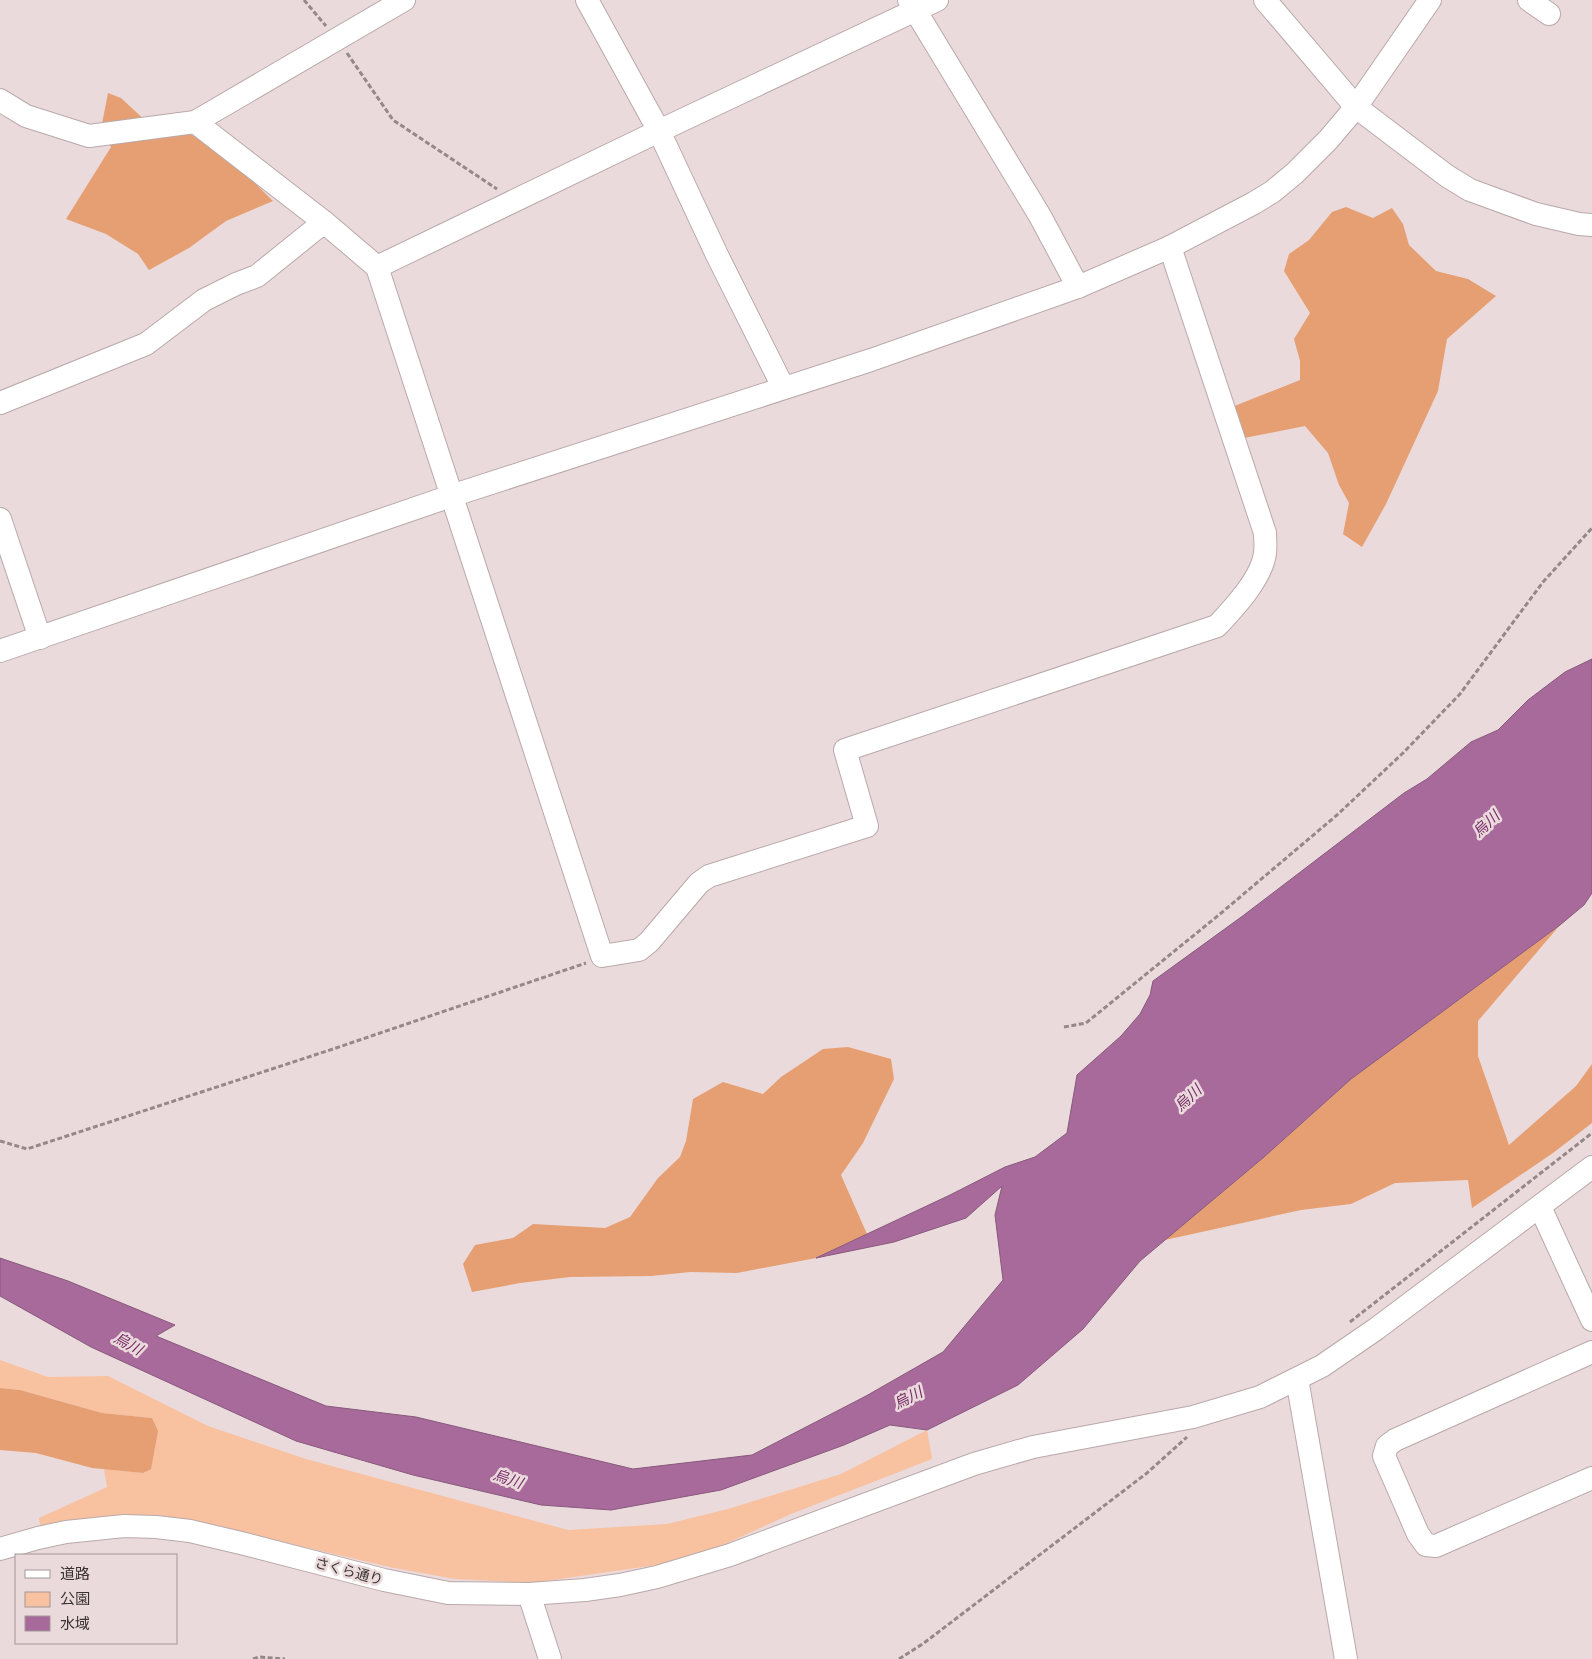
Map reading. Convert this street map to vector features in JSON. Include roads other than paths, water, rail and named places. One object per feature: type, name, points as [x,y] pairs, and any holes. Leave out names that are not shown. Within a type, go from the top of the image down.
[{"type":"street","points":[[0,100],[26,116],[88,136],[195,122],[404,0]]},
{"type":"street","points":[[587,0],[659,131],[782,388]]},
{"type":"street","points":[[376,267],[659,131],[912,6],[937,0]]},
{"type":"street","points":[[1265,0],[1356,107],[1447,176],[1470,190],[1536,214],[1579,224],[1592,225]]},
{"type":"street","points":[[0,651],[451,496],[871,360],[1078,287],[1170,247],[1254,203],[1272,192],[1295,173],[1328,140],[1356,107],[1430,0]]},
{"type":"street","points":[[1528,0],[1549,14]]},
{"type":"street","points":[[912,6],[1040,216],[1078,287]]},
{"type":"street","points":[[195,122],[324,222],[376,267],[602,956],[639,950],[649,942],[699,883],[709,876],[867,826],[845,750],[1217,626],[1244,596],[1257,574],[1265,554],[1265,533],[1170,247]]},
{"type":"street","points":[[0,404],[146,344],[204,300],[257,276],[324,222]]},
{"type":"street","points":[[0,519],[40,638]]},
{"type":"street","name":"さくら通り","points":[[0,1548],[66,1532],[124,1526],[156,1527],[190,1531],[384,1580],[448,1593],[529,1594],[620,1585],[657,1577],[701,1565],[974,1464],[1033,1447],[1193,1418],[1260,1397],[1322,1366],[1376,1329],[1592,1167]]},
{"type":"street","points":[[1540,1207],[1592,1320]]},
{"type":"street","points":[[1592,1352],[1395,1440],[1387,1446],[1384,1456],[1418,1534],[1426,1545],[1436,1546],[1592,1478]]},
{"type":"street","points":[[1297,1379],[1346,1659]]},
{"type":"street","points":[[529,1594],[550,1659]]},
{"type":"water","name":"烏川","points":[[1592,659],[1592,893],[1584,905],[1560,925],[1351,1079],[1264,1157],[1140,1261],[1083,1329],[1018,1385],[927,1430],[890,1425],[844,1445],[721,1490],[611,1510],[541,1505],[413,1475],[296,1441],[91,1347],[0,1296],[0,1258],[68,1281],[175,1325],[156,1336],[326,1406],[416,1417],[633,1469],[752,1455],[866,1396],[943,1352],[1003,1280],[995,1215],[1002,1186],[966,1218],[894,1242],[816,1258],[1005,1167],[1035,1157],[1067,1133],[1077,1075],[1121,1036],[1140,1014],[1150,995],[1153,981],[1244,915],[1404,793],[1427,779],[1471,742],[1498,730],[1528,700],[1565,672]]}]
